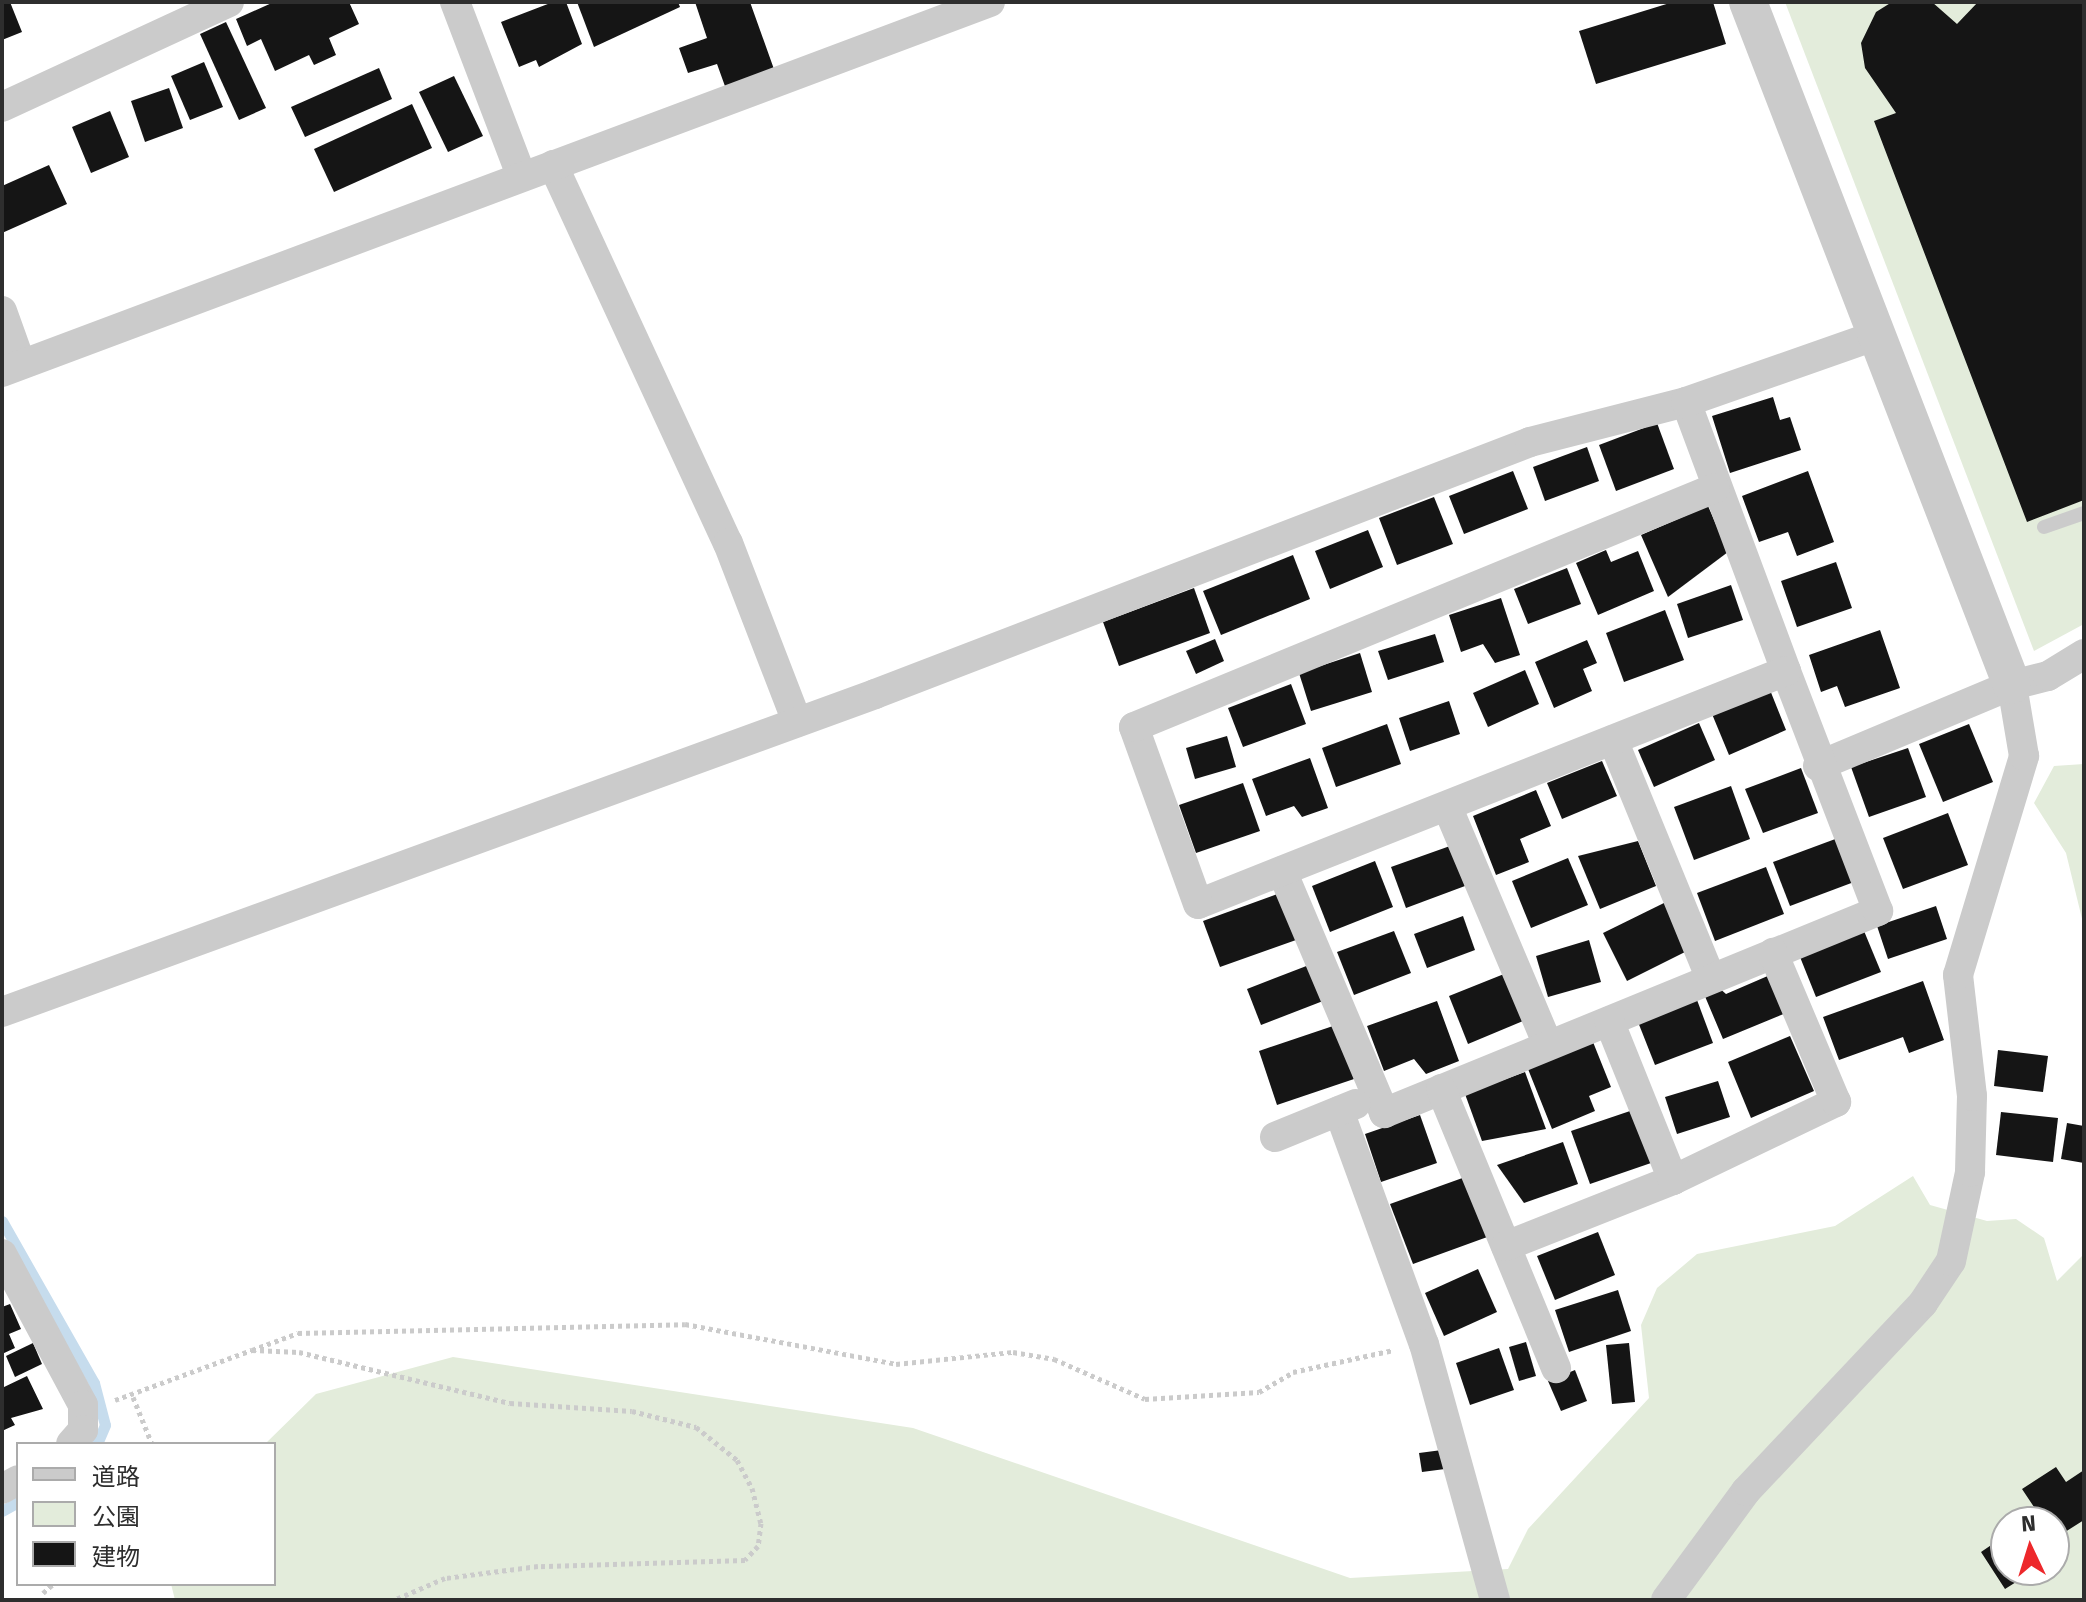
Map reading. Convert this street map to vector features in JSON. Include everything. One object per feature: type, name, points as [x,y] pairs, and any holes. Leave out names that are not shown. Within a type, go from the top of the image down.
[{"type":"street","points":[[2,107],[229,2]]},
{"type":"street","points":[[455,2],[521,175]]},
{"type":"street","points":[[2,311],[12,368],[990,2]]},
{"type":"street","points":[[1666,1600],[1746,1491],[1923,1303],[1951,1261],[1970,1172],[1972,1096],[1958,975],[2024,756],[2012,685],[1872,337],[1748,2]]},
{"type":"street","points":[[553,165],[722,529],[797,722]]},
{"type":"street","points":[[2,1012],[797,722],[1530,442],[1686,402],[1872,337]]},
{"type":"street","points":[[1282,871],[1384,1113],[1878,911],[1818,766],[1686,402]]},
{"type":"street","points":[[1715,488],[1134,727],[1198,904],[1786,671]]},
{"type":"street","points":[[1818,766],[2012,685],[2048,676],[2084,654]]},
{"type":"street","points":[[1613,740],[1711,979]]},
{"type":"street","points":[[1447,806],[1548,1045]]},
{"type":"street","points":[[1506,1246],[1673,1180],[1836,1102],[1773,953]]},
{"type":"street","points":[[1609,1021],[1673,1180]]},
{"type":"street","points":[[1441,1089],[1556,1368]]},
{"type":"street","points":[[1275,1137],[1377,1096]]},
{"type":"street","points":[[1339,1111],[1424,1344],[1495,1600]]},
{"type":"street","points":[[2,1254],[83,1405],[83,1430],[73,1442]]},
{"type":"lane","points":[[2044,527],[2084,513]]},
{"type":"path","points":[[104,1402],[133,1397],[298,1333],[685,1324],[896,1364],[1013,1352],[1054,1359],[1145,1399],[1259,1392],[1293,1372],[1424,1344]]},
{"type":"path","points":[[252,1350],[383,1369],[510,1403],[576,1413],[632,1411],[696,1427],[737,1460],[752,1488],[761,1523],[758,1546],[745,1560],[538,1566],[445,1578],[394,1600]]},
{"type":"path","points":[[133,1397],[151,1442]]},
{"type":"path","points":[[43,1593],[51,1586]]},
{"type":"green space","points":[[1785,2],[2084,2],[2084,624],[2034,651]]},
{"type":"green space","points":[[2084,764],[2084,927],[2066,853],[2034,803],[2054,766]]},
{"type":"green space","points":[[1913,1176],[1930,1205],[1987,1221],[2016,1219],[2044,1238],[2057,1281],[2084,1254],[2084,1600],[175,1600],[172,1586],[276,1586],[276,1442],[267,1442],[316,1394],[453,1357],[913,1428],[1350,1578],[1508,1569],[1528,1529],[1649,1398],[1641,1325],[1657,1288],[1697,1254],[1835,1226]]},
{"type":"building","points":[[2,2],[10,2],[22,32],[2,40]]},
{"type":"building","points":[[274,2],[349,2],[359,24],[329,38],[336,55],[314,65],[309,55],[275,71],[261,39],[247,46],[236,19]]},
{"type":"building","points":[[553,2],[566,2],[582,44],[539,67],[536,60],[519,67],[501,22]]},
{"type":"building","points":[[577,2],[678,2],[680,7],[594,47]]},
{"type":"building","points":[[695,2],[750,2],[775,72],[726,89],[717,64],[688,73],[679,48],[707,38]]},
{"type":"building","points":[[1673,2],[1713,2],[1726,44],[1596,84],[1579,31]]},
{"type":"building","points":[[1892,2],[1932,2],[1957,24],[1978,2],[2084,2],[2084,500],[2027,522],[1874,121],[1896,113],[1865,68],[1861,43],[1876,12]]},
{"type":"building","points":[[226,22],[266,108],[239,120],[200,34]]},
{"type":"building","points":[[204,62],[223,107],[190,120],[171,76]]},
{"type":"building","points":[[379,68],[392,99],[305,137],[291,107]]},
{"type":"building","points":[[454,76],[483,136],[448,152],[419,92]]},
{"type":"building","points":[[169,88],[183,128],[145,142],[131,101]]},
{"type":"building","points":[[412,104],[432,148],[334,192],[314,149]]},
{"type":"building","points":[[110,111],[129,157],[91,173],[72,127]]},
{"type":"building","points":[[49,165],[67,204],[2,233],[2,186]]},
{"type":"building","points":[[1773,397],[1780,420],[1790,417],[1801,450],[1730,473],[1712,416]]},
{"type":"building","points":[[1657,423],[1674,469],[1616,491],[1599,445]]},
{"type":"building","points":[[1587,447],[1599,481],[1545,501],[1533,467]]},
{"type":"building","points":[[1513,471],[1528,509],[1464,534],[1449,496]]},
{"type":"building","points":[[1808,471],[1834,542],[1797,556],[1788,532],[1759,542],[1742,496]]},
{"type":"building","points":[[1434,497],[1453,544],[1397,565],[1379,518]]},
{"type":"building","points":[[1708,506],[1728,552],[1668,597],[1641,535]]},
{"type":"building","points":[[1368,530],[1383,567],[1330,589],[1315,551]]},
{"type":"building","points":[[1606,550],[1611,562],[1638,551],[1654,591],[1598,615],[1576,563]]},
{"type":"building","points":[[1293,555],[1310,599],[1221,635],[1203,591]]},
{"type":"building","points":[[1836,562],[1852,608],[1797,627],[1781,581]]},
{"type":"building","points":[[1567,568],[1581,604],[1528,624],[1514,589]]},
{"type":"building","points":[[1731,585],[1743,620],[1688,638],[1677,604]]},
{"type":"building","points":[[1194,588],[1210,633],[1119,666],[1103,622]]},
{"type":"building","points":[[1501,598],[1520,655],[1495,663],[1483,644],[1461,652],[1449,615]]},
{"type":"building","points":[[1665,610],[1684,660],[1624,682],[1606,633]]},
{"type":"building","points":[[1880,630],[1900,688],[1845,707],[1837,686],[1821,692],[1809,655]]},
{"type":"building","points":[[1435,634],[1444,662],[1388,680],[1378,651]]},
{"type":"building","points":[[1215,639],[1224,661],[1196,674],[1186,651]]},
{"type":"building","points":[[1587,640],[1597,663],[1583,669],[1592,691],[1554,708],[1535,662]]},
{"type":"building","points":[[1360,653],[1372,692],[1311,711],[1299,673]]},
{"type":"building","points":[[1525,670],[1539,704],[1488,727],[1473,693]]},
{"type":"building","points":[[1291,684],[1306,724],[1243,747],[1228,708]]},
{"type":"building","points":[[1770,690],[1786,730],[1729,755],[1712,714]]},
{"type":"building","points":[[1449,701],[1460,734],[1410,751],[1399,718]]},
{"type":"building","points":[[1699,723],[1715,760],[1654,787],[1638,750]]},
{"type":"building","points":[[1387,724],[1401,764],[1336,787],[1322,748]]},
{"type":"building","points":[[1969,724],[1993,782],[1943,802],[1919,744]]},
{"type":"building","points":[[1227,736],[1236,767],[1195,779],[1186,748]]},
{"type":"building","points":[[1908,748],[1926,797],[1869,817],[1851,767]]},
{"type":"building","points":[[1310,758],[1328,808],[1302,817],[1294,806],[1266,816],[1252,779]]},
{"type":"building","points":[[1602,761],[1617,796],[1562,819],[1547,783]]},
{"type":"building","points":[[1801,768],[1818,813],[1763,833],[1745,789]]},
{"type":"building","points":[[1243,783],[1260,831],[1196,853],[1179,805]]},
{"type":"building","points":[[1731,786],[1750,839],[1694,860],[1674,807]]},
{"type":"building","points":[[1536,790],[1551,826],[1520,839],[1529,862],[1496,875],[1473,816]]},
{"type":"building","points":[[1948,813],[1968,865],[1903,889],[1883,838]]},
{"type":"building","points":[[1838,838],[1854,882],[1790,906],[1773,862]]},
{"type":"building","points":[[1638,841],[1656,886],[1600,909],[1578,856]]},
{"type":"building","points":[[1450,846],[1465,886],[1406,908],[1391,867]]},
{"type":"building","points":[[1568,858],[1588,905],[1531,928],[1512,881]]},
{"type":"building","points":[[1375,861],[1393,907],[1330,932],[1312,886]]},
{"type":"building","points":[[1766,867],[1784,914],[1715,941],[1697,893]]},
{"type":"building","points":[[1280,893],[1296,940],[1220,967],[1203,921]]},
{"type":"building","points":[[1668,901],[1691,949],[1627,981],[1603,933]]},
{"type":"building","points":[[1936,906],[1947,939],[1888,959],[1877,926]]},
{"type":"building","points":[[1463,916],[1475,950],[1427,968],[1414,934]]},
{"type":"building","points":[[1394,931],[1411,973],[1354,995],[1337,952]]},
{"type":"building","points":[[1864,931],[1881,972],[1816,997],[1800,957]]},
{"type":"building","points":[[1589,940],[1601,982],[1548,997],[1536,956]]},
{"type":"building","points":[[1309,965],[1323,1001],[1261,1025],[1247,989]]},
{"type":"building","points":[[1509,972],[1528,1019],[1468,1044],[1449,996]]},
{"type":"building","points":[[1770,975],[1786,1013],[1723,1039],[1704,994],[1718,987],[1726,994]]},
{"type":"building","points":[[1923,981],[1944,1040],[1909,1053],[1903,1037],[1839,1060],[1823,1017]]},
{"type":"building","points":[[1697,1000],[1713,1043],[1655,1065],[1638,1022]]},
{"type":"building","points":[[1437,1001],[1459,1061],[1426,1074],[1414,1059],[1384,1071],[1367,1026]]},
{"type":"building","points":[[1336,1025],[1354,1079],[1277,1105],[1259,1051]]},
{"type":"building","points":[[1790,1036],[1814,1091],[1751,1118],[1728,1062]]},
{"type":"building","points":[[1593,1042],[1611,1087],[1589,1096],[1595,1111],[1552,1129],[1528,1069]]},
{"type":"building","points":[[1998,1050],[2048,1056],[2043,1092],[1994,1086]]},
{"type":"building","points":[[1525,1072],[1546,1129],[1482,1141],[1465,1094]]},
{"type":"building","points":[[1718,1081],[1730,1117],[1677,1134],[1665,1097]]},
{"type":"building","points":[[1633,1110],[1651,1163],[1590,1184],[1571,1131]]},
{"type":"building","points":[[2001,1112],[2058,1118],[2053,1162],[1996,1155]]},
{"type":"building","points":[[1420,1115],[1437,1163],[1381,1182],[1365,1134]]},
{"type":"building","points":[[2067,1123],[2084,1126],[2084,1163],[2061,1159]]},
{"type":"building","points":[[1563,1142],[1578,1184],[1524,1203],[1497,1165]]},
{"type":"building","points":[[1468,1176],[1490,1236],[1413,1264],[1390,1204]]},
{"type":"building","points":[[1598,1232],[1615,1275],[1555,1300],[1537,1256]]},
{"type":"building","points":[[1478,1269],[1497,1312],[1444,1336],[1425,1293]]},
{"type":"building","points":[[1618,1290],[1631,1331],[1569,1352],[1555,1310]]},
{"type":"building","points":[[10,1304],[21,1329],[9,1334],[15,1348],[2,1354],[2,1307]]},
{"type":"building","points":[[1526,1342],[1536,1376],[1519,1381],[1509,1347]]},
{"type":"building","points":[[33,1343],[42,1364],[15,1377],[6,1356]]},
{"type":"building","points":[[1629,1343],[1635,1402],[1612,1404],[1606,1345]]},
{"type":"building","points":[[1499,1348],[1514,1390],[1470,1405],[1456,1363]]},
{"type":"building","points":[[1575,1370],[1587,1401],[1561,1411],[1548,1381]]},
{"type":"building","points":[[27,1376],[43,1409],[11,1418],[15,1425],[2,1431],[2,1388]]},
{"type":"building","points":[[1442,1450],[1445,1469],[1422,1472],[1419,1453]]},
{"type":"building","points":[[2056,1467],[2066,1482],[2084,1470],[2084,1520],[2070,1529],[2070,1506],[2033,1506],[2022,1489]]},
{"type":"building","points":[[1990,1546],[1990,1566],[1981,1552]]},
{"type":"waterway","points":[[2,1221],[94,1383],[105,1425],[98,1442]]},
{"type":"waterway","points":[[2,1511],[16,1503]]}]
